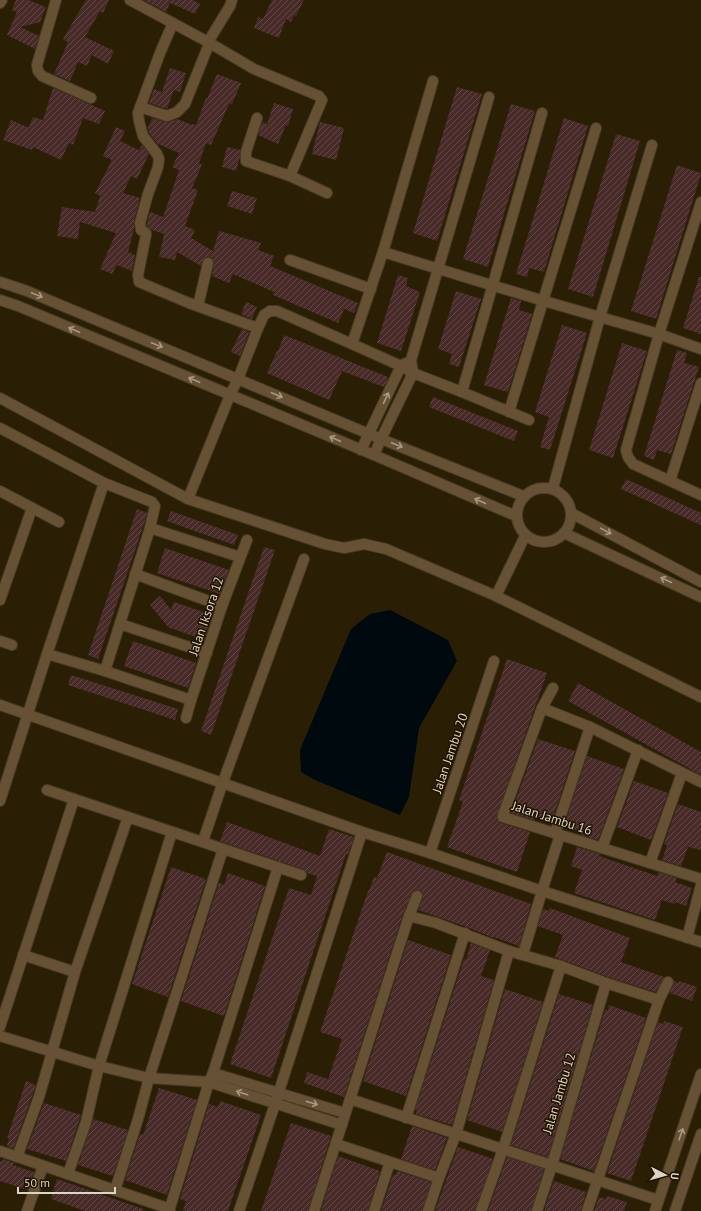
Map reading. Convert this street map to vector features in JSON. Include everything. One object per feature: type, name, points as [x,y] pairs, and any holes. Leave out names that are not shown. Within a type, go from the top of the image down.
[{"type":"street","points":[[0,4],[2,0]]},
{"type":"street","points":[[56,0],[37,65],[38,71],[42,76],[92,98]]},
{"type":"street","points":[[130,0],[254,69],[320,96],[322,100],[290,176]]},
{"type":"street","points":[[140,107],[167,116],[177,112],[182,107],[189,95],[209,43],[232,0]]},
{"type":"street","points":[[173,23],[160,53],[138,113],[138,121],[144,136],[159,159],[158,167],[148,194],[140,223],[141,230],[146,233],[146,235],[138,275],[139,282],[258,328]]},
{"type":"street","points":[[352,344],[383,252],[433,81]]},
{"type":"street","points":[[374,455],[413,373],[412,360],[489,97]]},
{"type":"street","points":[[462,392],[542,113]]},
{"type":"street","points":[[257,118],[246,152],[246,161],[290,176],[327,193]]},
{"type":"street","points":[[509,412],[596,128]]},
{"type":"street","points":[[553,488],[600,317],[652,144]]},
{"type":"street","points":[[701,202],[659,334],[626,450],[628,457],[633,464],[701,495]]},
{"type":"street","points":[[383,252],[659,334],[701,349]]},
{"type":"street","points":[[290,260],[371,289]]},
{"type":"street","points":[[198,306],[208,263]]},
{"type":"street","points":[[0,282],[523,496]]},
{"type":"street","points":[[0,300],[18,306],[374,455],[516,516]]},
{"type":"street","points":[[188,499],[258,328],[264,315],[270,311],[277,311],[401,366],[413,373],[529,420]]},
{"type":"street","points":[[361,450],[401,366],[412,360]]},
{"type":"street","points":[[670,480],[697,410],[701,383]]},
{"type":"street","points":[[0,398],[188,499],[324,544],[344,548],[364,544],[386,549],[496,596],[701,697]]},
{"type":"street","points":[[0,428],[104,483],[152,502],[155,506],[150,528],[105,671]]},
{"type":"street","points":[[0,801],[104,483]]},
{"type":"street","points":[[542,487],[553,488],[562,494],[569,502],[571,513],[570,524],[564,533],[556,540],[546,542],[535,541],[526,536],[519,527],[516,516],[518,506],[523,496],[532,490],[542,487]]},
{"type":"street","points":[[0,491],[59,522]]},
{"type":"street","points":[[0,600],[2,586],[32,508]]},
{"type":"street","points":[[571,513],[701,582]]},
{"type":"street","points":[[150,528],[240,557]]},
{"type":"street","points":[[564,533],[701,597]]},
{"type":"street","points":[[496,596],[526,536]]},
{"type":"street","name":"Jalan Iksora 12","points":[[186,718],[222,606],[247,540]]},
{"type":"street","points":[[203,841],[304,558]]},
{"type":"street","points":[[135,574],[222,606]]},
{"type":"street","points":[[120,624],[207,653]]},
{"type":"street","points":[[0,641],[12,645]]},
{"type":"street","points":[[47,654],[105,671],[191,700]]},
{"type":"street","name":"Jalan Jambu 20","points":[[430,852],[494,661]]},
{"type":"street","name":"Jalan Jambu 16","points":[[553,688],[542,708],[503,817],[701,879]]},
{"type":"street","points":[[0,705],[362,832],[430,852],[542,891],[701,942]]},
{"type":"street","points":[[542,708],[590,727],[701,782]]},
{"type":"street","points":[[523,954],[590,727]]},
{"type":"street","points":[[602,848],[638,750]]},
{"type":"street","points":[[650,863],[682,772]]},
{"type":"street","points":[[47,790],[301,875]]},
{"type":"street","points":[[0,1027],[74,799]]},
{"type":"street","points":[[18,1157],[38,1097],[75,972],[128,817]]},
{"type":"street","points":[[68,1174],[86,1122],[99,1066],[172,832]]},
{"type":"street","points":[[239,1211],[275,1104],[362,832]]},
{"type":"street","points":[[115,1190],[138,1119],[149,1078],[223,849]]},
{"type":"street","points":[[0,1151],[169,1210],[278,867]]},
{"type":"street","points":[[687,938],[701,885]]},
{"type":"street","points":[[314,1211],[409,916],[417,896]]},
{"type":"street","points":[[409,916],[436,923],[509,950],[659,1000]]},
{"type":"street","points":[[406,1118],[465,933]]},
{"type":"street","points":[[428,1211],[456,1134],[509,950]]},
{"type":"street","points":[[23,956],[75,972]]},
{"type":"street","points":[[481,1211],[503,1149],[560,966]]},
{"type":"street","points":[[587,1211],[659,1000],[668,982]]},
{"type":"street","name":"Jalan Jambu 12","points":[[537,1211],[606,983]]},
{"type":"street","points":[[0,1036],[99,1066],[149,1078],[209,1082],[342,1125]]},
{"type":"street","points":[[213,1073],[345,1113]]},
{"type":"street","points":[[654,1211],[701,1074]]},
{"type":"street","points":[[350,1099],[658,1200]]},
{"type":"street","points":[[675,1211],[697,1159],[701,1134]]},
{"type":"street","points":[[336,1144],[439,1178]]},
{"type":"street","points":[[374,1211],[390,1162]]},
{"type":"street","points":[[27,1211],[43,1166]]},
{"type":"shaded area","points":[[390,610],[448,640],[457,661],[419,728],[409,797],[400,815],[315,780],[301,772],[300,750],[351,629],[370,614]]},
{"type":"building","points":[[16,0],[28,0],[46,7],[40,22],[20,27],[39,36],[35,49],[7,35],[17,12],[12,10]]},
{"type":"building","points":[[86,0],[109,0],[103,13],[100,11],[85,37],[114,51],[108,64],[92,55],[87,66],[78,62],[70,81],[54,74],[68,42],[63,39]]},
{"type":"building","points":[[144,0],[193,0],[200,4],[195,14],[170,3],[166,12]]},
{"type":"building","points":[[272,0],[304,0],[296,16],[294,15],[291,22],[286,19],[279,38],[254,28],[258,17],[263,19]]},
{"type":"building","points":[[170,68],[186,73],[180,92],[174,90],[167,109],[149,103],[154,89],[162,92]]},
{"type":"building","points":[[217,74],[241,83],[232,104],[229,104],[211,145],[206,143],[199,163],[202,165],[192,188],[198,190],[185,226],[195,230],[191,238],[213,251],[219,231],[261,243],[258,250],[274,256],[270,266],[358,303],[354,313],[344,309],[338,323],[273,295],[274,292],[233,274],[229,283],[212,276],[214,262],[210,257],[204,258],[201,266],[177,252],[175,260],[159,257],[164,234],[152,230],[147,226],[147,223],[150,212],[163,217],[179,170],[172,167],[179,153],[158,144],[149,133],[148,128],[152,118],[165,122],[177,119],[192,125],[196,125]]},
{"type":"building","points":[[457,87],[482,94],[437,241],[413,233]]},
{"type":"building","points":[[53,88],[105,111],[99,124],[83,118],[73,145],[69,143],[61,160],[33,147],[32,150],[3,140],[11,120],[29,127],[33,117],[43,120]]},
{"type":"building","points":[[274,103],[293,109],[288,126],[286,125],[278,144],[258,135],[262,122],[267,124]]},
{"type":"building","points":[[511,104],[535,111],[488,267],[463,259]]},
{"type":"building","points":[[564,118],[588,126],[544,272],[529,268],[527,277],[516,274]]},
{"type":"building","points":[[320,122],[344,128],[336,160],[312,154]]},
{"type":"building","points":[[116,127],[125,131],[120,141],[139,150],[142,145],[149,154],[137,179],[131,176],[123,193],[140,198],[128,252],[135,255],[132,271],[117,265],[112,274],[100,269],[116,233],[80,222],[78,239],[57,236],[62,207],[95,212],[100,196],[95,193],[112,160],[103,156]]},
{"type":"building","points":[[616,134],[640,141],[593,297],[568,289]]},
{"type":"building","points":[[227,147],[240,150],[240,157],[236,171],[222,167]]},
{"type":"building","points":[[677,165],[701,174],[656,319],[631,311]]},
{"type":"building","points":[[232,191],[257,198],[252,214],[227,206]]},
{"type":"building","points":[[398,275],[408,278],[406,286],[420,292],[401,351],[377,343]]},
{"type":"building","points":[[699,277],[701,277],[701,334],[683,328]]},
{"type":"building","points":[[456,291],[481,299],[459,367],[449,364],[452,354],[438,349]]},
{"type":"building","points":[[511,298],[521,301],[519,310],[532,314],[508,392],[484,385]]},
{"type":"building","points":[[246,302],[257,307],[252,319],[241,314]]},
{"type":"building","points":[[562,325],[587,333],[550,450],[540,447],[549,417],[535,412]]},
{"type":"building","points":[[242,329],[249,332],[240,356],[231,352]]},
{"type":"building","points":[[284,335],[388,377],[388,379],[384,387],[342,371],[329,400],[267,373]]},
{"type":"building","points":[[622,343],[647,351],[613,458],[589,450]]},
{"type":"building","points":[[677,350],[687,353],[684,363],[699,367],[671,454],[657,450],[654,460],[644,456]]},
{"type":"building","points":[[433,397],[518,431],[514,441],[429,407]]},
{"type":"building","points":[[626,479],[701,513],[701,525],[621,489]]},
{"type":"building","points":[[137,509],[147,513],[146,518],[98,659],[88,655]]},
{"type":"building","points":[[171,511],[238,535],[234,545],[167,521]]},
{"type":"building","points":[[264,547],[275,550],[211,735],[201,731]]},
{"type":"building","points":[[165,548],[229,570],[220,594],[157,573]]},
{"type":"building","points":[[160,596],[171,610],[174,602],[212,615],[204,640],[168,627],[150,605]]},
{"type":"building","points":[[133,641],[196,663],[188,688],[124,666]]},
{"type":"building","points":[[507,659],[547,673],[497,815],[498,820],[501,823],[530,832],[517,872],[447,847],[463,802],[459,800]]},
{"type":"building","points":[[71,675],[178,709],[175,720],[68,685]]},
{"type":"building","points":[[578,683],[701,752],[701,775],[568,701]]},
{"type":"building","points":[[538,739],[575,751],[552,821],[536,816],[534,820],[511,813]]},
{"type":"building","points":[[587,756],[624,769],[598,840],[581,835],[582,832],[564,826]]},
{"type":"building","points":[[634,781],[668,793],[651,840],[617,827]]},
{"type":"building","points":[[678,804],[701,812],[701,850],[688,847],[681,866],[662,860],[667,845],[664,844]]},
{"type":"building","points":[[227,822],[320,856],[329,829],[354,837],[348,854],[346,854],[271,1078],[230,1064],[289,888],[311,895],[317,876],[307,873],[303,869],[220,841]]},
{"type":"building","points":[[577,847],[600,854],[599,856],[657,876],[658,872],[677,878],[675,882],[692,888],[686,906],[675,902],[674,904],[662,900],[655,920],[574,893],[582,870],[571,866]]},
{"type":"building","points":[[387,852],[531,904],[519,946],[418,910],[423,895],[419,890],[413,891],[403,914],[344,1097],[304,1083],[307,1072],[328,1079],[342,1039],[320,1032],[368,891],[374,877],[377,878]]},
{"type":"building","points":[[171,867],[206,879],[168,997],[132,984]]},
{"type":"building","points":[[228,873],[265,886],[224,1016],[181,1001],[219,883],[224,885]]},
{"type":"building","points":[[550,908],[630,938],[621,962],[664,977],[656,992],[608,977],[555,957],[563,935],[538,926],[543,909],[549,911]]},
{"type":"building","points":[[408,940],[451,955],[406,1096],[363,1081]]},
{"type":"building","points":[[471,943],[490,950],[481,976],[494,980],[452,1125],[416,1114],[417,1111],[415,1110],[464,959],[466,960]]},
{"type":"building","points":[[674,981],[679,983],[679,981],[697,987],[692,1001],[670,993]]},
{"type":"building","points":[[505,989],[543,1002],[502,1132],[467,1120]]},
{"type":"building","points":[[559,994],[593,1005],[548,1157],[511,1145]]},
{"type":"building","points":[[609,1005],[646,1018],[594,1171],[560,1159],[605,1010],[608,1010]]},
{"type":"building","points":[[664,1021],[683,1027],[631,1181],[607,1173],[658,1022],[663,1024]]},
{"type":"building","points":[[26,1081],[36,1085],[13,1149],[7,1146],[9,1138],[7,1138]]},
{"type":"building","points":[[159,1088],[197,1100],[167,1195],[125,1180],[140,1134],[143,1135]]},
{"type":"building","points":[[220,1101],[261,1115],[228,1211],[183,1211],[186,1201],[180,1199],[209,1104],[218,1107]]},
{"type":"building","points":[[44,1103],[81,1115],[66,1161],[27,1149]]},
{"type":"building","points":[[93,1119],[128,1130],[113,1176],[78,1165]]},
{"type":"building","points":[[291,1123],[331,1136],[308,1211],[261,1211]]},
{"type":"building","points":[[412,1126],[447,1138],[435,1170],[401,1159]]},
{"type":"building","points":[[458,1147],[493,1159],[475,1211],[435,1211]]},
{"type":"building","points":[[338,1156],[380,1171],[368,1211],[321,1211]]},
{"type":"building","points":[[507,1157],[544,1169],[531,1211],[488,1211]]},
{"type":"building","points":[[3,1159],[14,1163],[13,1165],[34,1172],[28,1190],[0,1181],[0,1161],[2,1162]]},
{"type":"building","points":[[397,1171],[431,1182],[422,1211],[381,1211],[393,1175],[396,1174]]},
{"type":"building","points":[[57,1179],[143,1209],[143,1211],[85,1211],[51,1199]]},
{"type":"building","points":[[554,1181],[586,1192],[581,1211],[544,1211]]},
{"type":"building","points":[[607,1196],[627,1202],[624,1211],[594,1211],[599,1197],[606,1199]]}]
